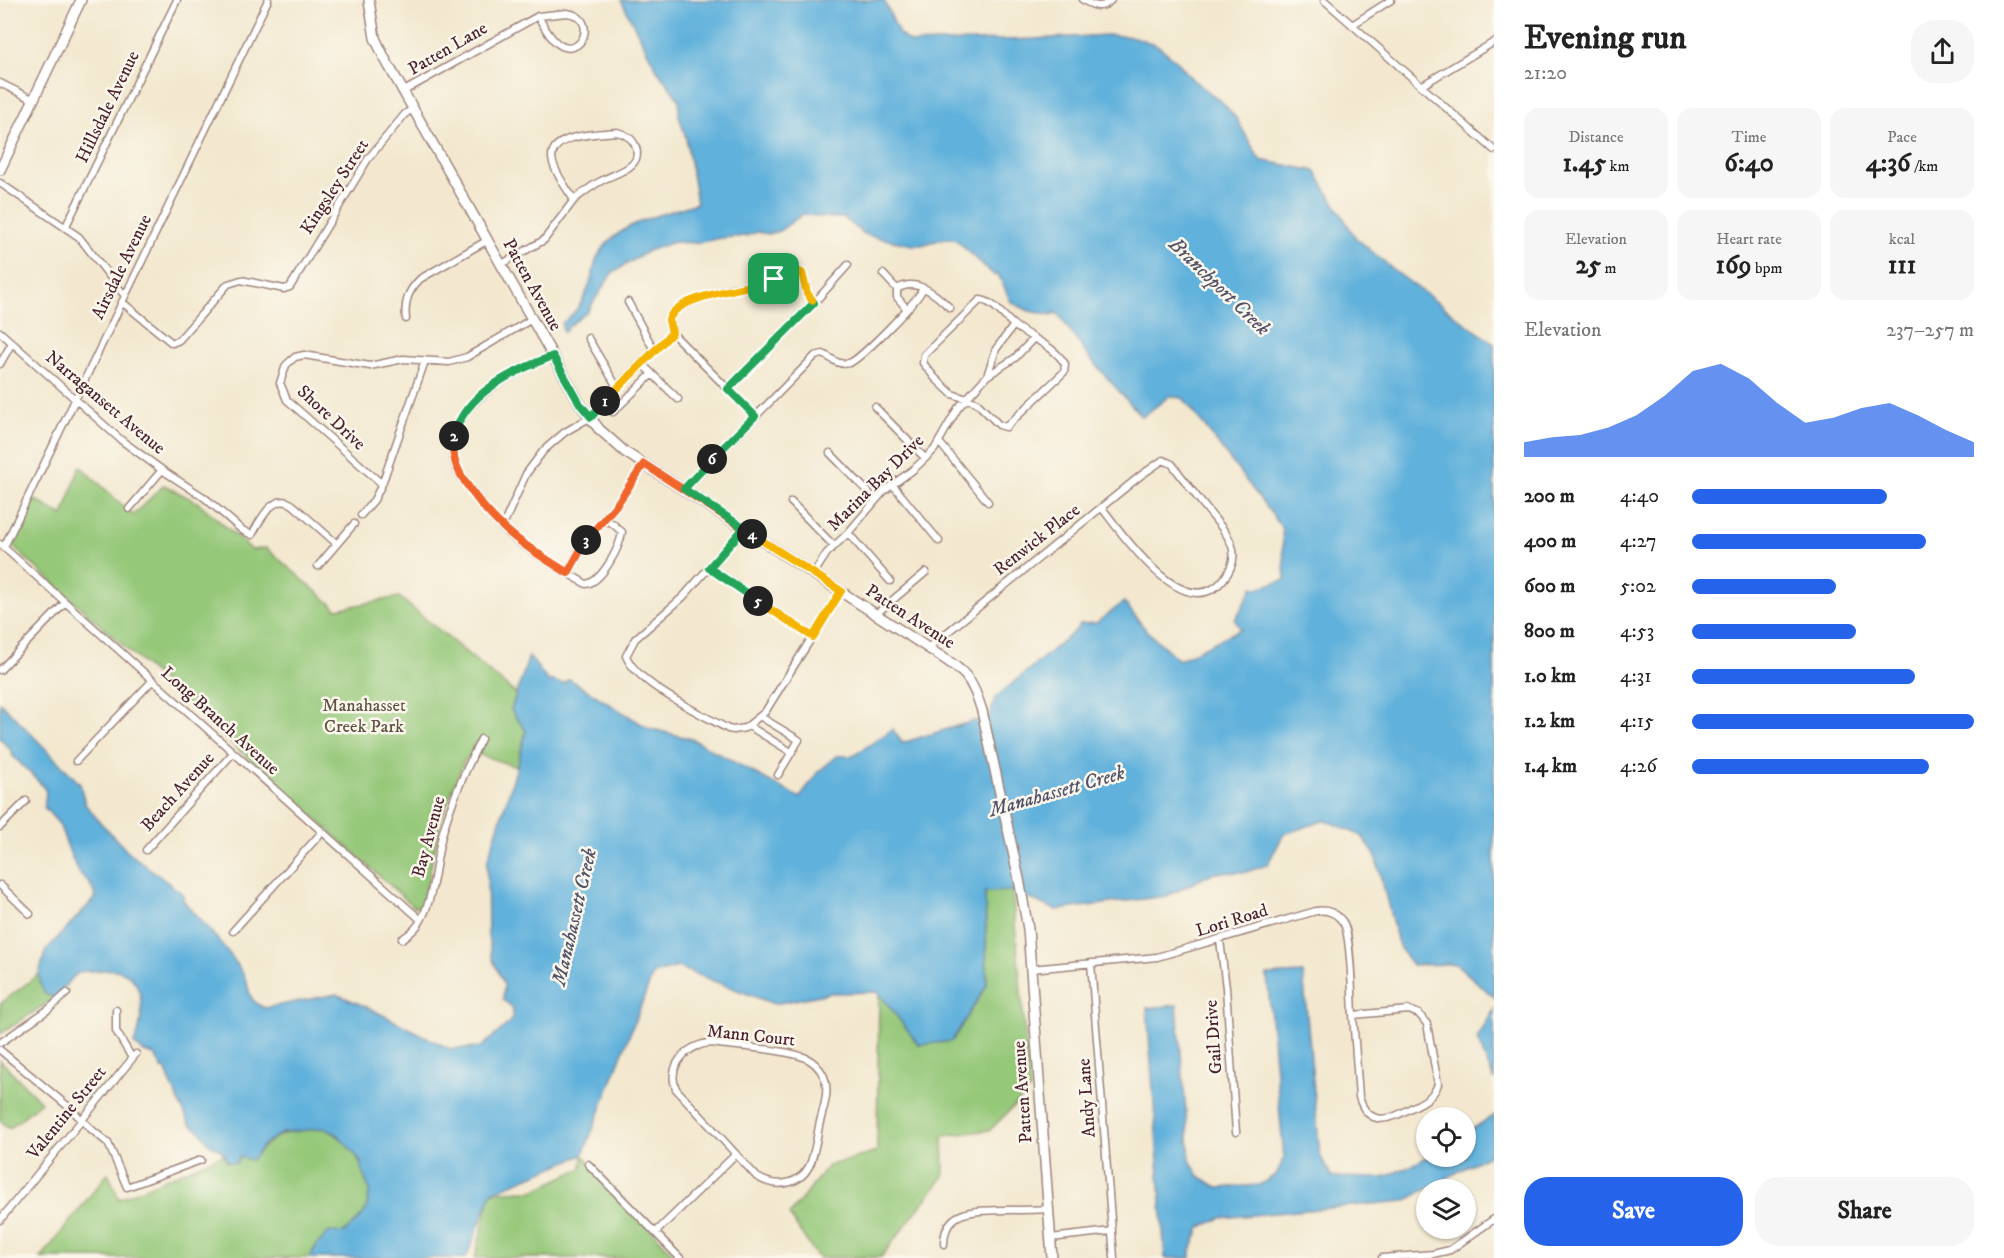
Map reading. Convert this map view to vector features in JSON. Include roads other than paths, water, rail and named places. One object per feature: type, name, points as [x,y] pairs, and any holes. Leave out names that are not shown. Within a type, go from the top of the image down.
[{"type":"street","points":[[0,170],[81,0]]},
{"type":"street","name":"Hillsdale Avenue","points":[[66,226],[177,0]]},
{"type":"street","name":"Airsdale Avenue","points":[[2,545],[268,0]]},
{"type":"street","name":"Patten Avenue","points":[[368,0],[375,38],[385,59],[580,404],[608,438],[644,464],[928,648],[966,674],[976,689],[1025,910],[1052,1258]]},
{"type":"street","points":[[1083,0],[1101,6],[1105,6],[1111,0]]},
{"type":"street","points":[[1324,0],[1494,150]]},
{"type":"street","points":[[1352,25],[1391,0]]},
{"type":"street","name":"Patten Lane","points":[[404,91],[538,16],[567,13],[578,16],[585,29],[583,39],[575,46],[559,45],[538,16]]},
{"type":"street","points":[[1421,86],[1494,42]]},
{"type":"street","points":[[0,83],[34,100]]},
{"type":"street","name":"Kingsley Street","points":[[123,299],[171,344],[179,340],[228,284],[241,280],[284,289],[290,287],[368,159],[405,114],[414,108]]},
{"type":"street","points":[[501,264],[544,240],[574,200],[601,180],[631,167],[637,149],[631,139],[617,132],[580,135],[569,138],[556,148],[553,163],[574,200]]},
{"type":"street","points":[[1487,144],[1494,140]]},
{"type":"street","points":[[0,183],[66,226],[85,242],[123,299]]},
{"type":"street","points":[[406,319],[404,305],[406,298],[420,279],[488,240]]},
{"type":"street","points":[[728,389],[814,303],[848,265]]},
{"type":"street","points":[[755,416],[672,333],[669,320],[674,310],[713,294],[734,288],[757,286],[796,271],[802,273],[807,293],[814,303]]},
{"type":"street","points":[[882,274],[897,289],[897,297],[906,309]]},
{"type":"street","points":[[897,289],[905,284],[912,284],[922,290],[935,293],[950,308]]},
{"type":"street","points":[[684,489],[815,356],[822,354],[839,363],[852,363],[918,299],[922,290]]},
{"type":"street","points":[[980,300],[988,302],[1014,326],[1055,352],[1064,360],[1066,367],[1064,372],[1009,425],[1002,427],[976,402],[952,394],[934,378],[924,366],[924,355],[980,300]]},
{"type":"street","points":[[628,302],[654,350]]},
{"type":"street","name":"Shore Drive","points":[[382,484],[287,400],[281,387],[282,372],[288,362],[301,355],[370,366],[403,359],[450,362],[461,359],[532,319]]},
{"type":"street","points":[[987,376],[996,349],[1014,326]]},
{"type":"street","name":"Narragansett Avenue","points":[[0,332],[121,440],[162,471],[195,490],[242,530],[252,535],[276,502],[288,501],[337,544]]},
{"type":"street","points":[[502,528],[526,474],[535,460],[553,441],[591,417],[617,387],[672,333]]},
{"type":"street","points":[[588,338],[617,387]]},
{"type":"street","name":"Marina Bay Drive","points":[[814,573],[827,553],[876,500],[925,458],[939,442],[958,408],[987,376],[1015,358],[1034,338]]},
{"type":"street","points":[[0,364],[12,343]]},
{"type":"street","points":[[553,356],[525,367],[497,382],[469,409],[455,432],[454,456],[458,472],[486,511],[502,528],[525,546],[588,585],[596,580],[621,540],[622,532],[612,523],[603,520]]},
{"type":"street","points":[[361,514],[374,500],[382,484],[425,361]]},
{"type":"street","points":[[641,363],[678,399]]},
{"type":"street","points":[[613,412],[652,374]]},
{"type":"street","points":[[875,407],[925,458]]},
{"type":"street","points":[[939,442],[988,502]]},
{"type":"street","points":[[830,453],[876,500]]},
{"type":"street","name":"Renwick Place","points":[[928,648],[1159,461],[1168,460],[1173,464],[1221,528],[1232,545],[1231,567],[1211,591],[1197,593],[1178,588],[1144,559],[1102,508]]},
{"type":"street","points":[[568,573],[593,529],[603,520],[644,464]]},
{"type":"street","points":[[129,509],[162,471]]},
{"type":"street","points":[[892,484],[939,541]]},
{"type":"street","points":[[790,502],[834,546]]},
{"type":"street","points":[[318,566],[354,524]]},
{"type":"street","points":[[744,528],[683,597],[635,639],[626,656],[640,676],[684,705],[728,729],[741,730],[749,726],[761,717],[841,591]]},
{"type":"street","points":[[848,532],[890,581]]},
{"type":"street","name":"Long Branch Avenue","points":[[2,545],[421,920]]},
{"type":"street","points":[[709,568],[813,637]]},
{"type":"street","points":[[876,614],[926,572]]},
{"type":"street","points":[[0,670],[65,603]]},
{"type":"street","points":[[76,761],[152,681]]},
{"type":"street","points":[[761,717],[799,740],[778,775]]},
{"type":"street","points":[[749,726],[791,752]]},
{"type":"street","name":"Bay Avenue","points":[[402,939],[413,931],[421,920],[427,905],[444,826],[481,739]]},
{"type":"street","name":"Beach Avenue","points":[[146,850],[233,753]]},
{"type":"street","points":[[0,827],[26,801]]},
{"type":"street","points":[[233,931],[322,832]]},
{"type":"street","points":[[0,885],[30,915]]},
{"type":"street","name":"Lori Road","points":[[1031,969],[1157,957],[1316,911],[1332,912],[1340,918],[1346,929],[1359,1097],[1361,1104],[1369,1114],[1381,1119],[1395,1118],[1433,1094],[1437,1089],[1438,1077],[1426,1024],[1419,1014],[1409,1010],[1353,1015]]},
{"type":"street","name":"Gail Drive","points":[[1220,940],[1226,988],[1236,1132]]},
{"type":"street","name":"Andy Lane","points":[[1091,963],[1114,1258]]},
{"type":"street","points":[[0,1043],[50,1009],[67,993]]},
{"type":"street","name":"Valentine Street","points":[[0,1219],[134,1056],[116,1030],[116,1010]]},
{"type":"street","name":"Mann Court","points":[[708,1043],[790,1054],[808,1059],[815,1064],[823,1074],[826,1094],[812,1158],[803,1174],[792,1182],[773,1184],[757,1178],[735,1155],[675,1089],[675,1069],[682,1055],[696,1046],[708,1043]]},
{"type":"street","points":[[0,1050],[111,1147],[127,1187],[201,1160]]},
{"type":"street","points":[[656,1232],[735,1155]]},
{"type":"street","points":[[588,1164],[680,1258]]},
{"type":"street","points":[[944,1244],[947,1228],[952,1220],[961,1214],[976,1211],[1048,1209]]},
{"type":"street","points":[[1382,1258],[1433,1254],[1450,1250],[1494,1220]]},
{"type":"street","points":[[1050,1238],[1112,1231]]},
{"type":"water","points":[[621,0],[884,0],[899,34],[911,43],[1109,35],[1134,37],[1157,45],[1176,60],[1193,80],[1221,101],[1236,118],[1260,160],[1315,171],[1355,237],[1396,272],[1494,344],[1494,997],[1456,964],[1412,965],[1399,947],[1375,855],[1362,836],[1326,820],[1284,834],[1267,865],[1246,872],[1213,873],[1167,896],[1056,910],[1012,891],[985,892],[987,985],[952,1041],[919,1045],[878,992],[830,993],[774,1004],[677,967],[653,974],[583,1155],[492,1192],[466,1258],[309,1258],[329,1232],[344,1233],[366,1210],[370,1190],[360,1160],[337,1134],[324,1128],[282,1133],[265,1143],[252,1160],[239,1157],[237,1163],[227,1162],[224,1153],[209,1144],[201,1132],[190,1124],[165,1069],[162,1069],[155,1055],[144,1052],[134,1044],[140,1026],[141,1005],[137,985],[131,978],[116,970],[83,972],[71,979],[55,998],[45,994],[39,974],[46,950],[96,897],[89,882],[80,874],[59,824],[44,807],[46,792],[42,785],[13,756],[10,749],[0,739],[0,702],[80,784],[85,804],[128,852],[183,894],[183,900],[237,964],[246,979],[252,998],[259,1005],[265,1008],[336,994],[450,1049],[481,1047],[512,1018],[513,1008],[503,1000],[504,984],[492,958],[488,936],[487,862],[526,731],[511,710],[529,656],[547,680],[563,684],[569,679],[648,728],[692,739],[800,798],[817,773],[837,756],[853,756],[893,729],[902,743],[990,716],[995,698],[1076,630],[1080,624],[1096,623],[1124,602],[1146,630],[1179,660],[1241,629],[1235,620],[1253,587],[1257,588],[1285,580],[1280,525],[1183,398],[1171,395],[1142,417],[1087,355],[1059,315],[1054,312],[1053,315],[1029,311],[1011,302],[998,274],[995,276],[955,239],[913,245],[870,236],[844,218],[803,214],[779,231],[769,234],[757,232],[746,236],[697,243],[673,242],[648,251],[612,273],[587,312],[563,332],[562,323],[569,318],[583,299],[590,284],[596,259],[607,244],[629,227],[642,221],[697,203],[686,138],[679,116],[679,100],[656,68]]},
{"type":"water","points":[[1303,973],[1320,1155],[1332,1177],[1382,1178],[1416,1163],[1416,1167],[1467,1167],[1445,1179],[1416,1179],[1416,1195],[1405,1201],[1220,1218],[1200,1228],[1191,1250],[1191,1258],[1165,1258],[1147,1008],[1177,1005],[1190,1160],[1199,1176],[1218,1188],[1259,1185],[1276,1175],[1284,1158],[1267,975]]},
{"type":"water","points":[[1494,1009],[1494,1080],[1477,1039]]},
{"type":"water","points":[[1494,1115],[1494,1152],[1476,1162],[1476,1127]]},
{"type":"water label","name":"Branchport Creek","points":[[1219,287]]},
{"type":"water label","name":"Manahassett Creek","points":[[1057,792]]},
{"type":"water label","name":"Manahassett Creek","points":[[575,917]]},
{"type":"park label","name":"Manahasset Creek Park","points":[[364,716]]}]
